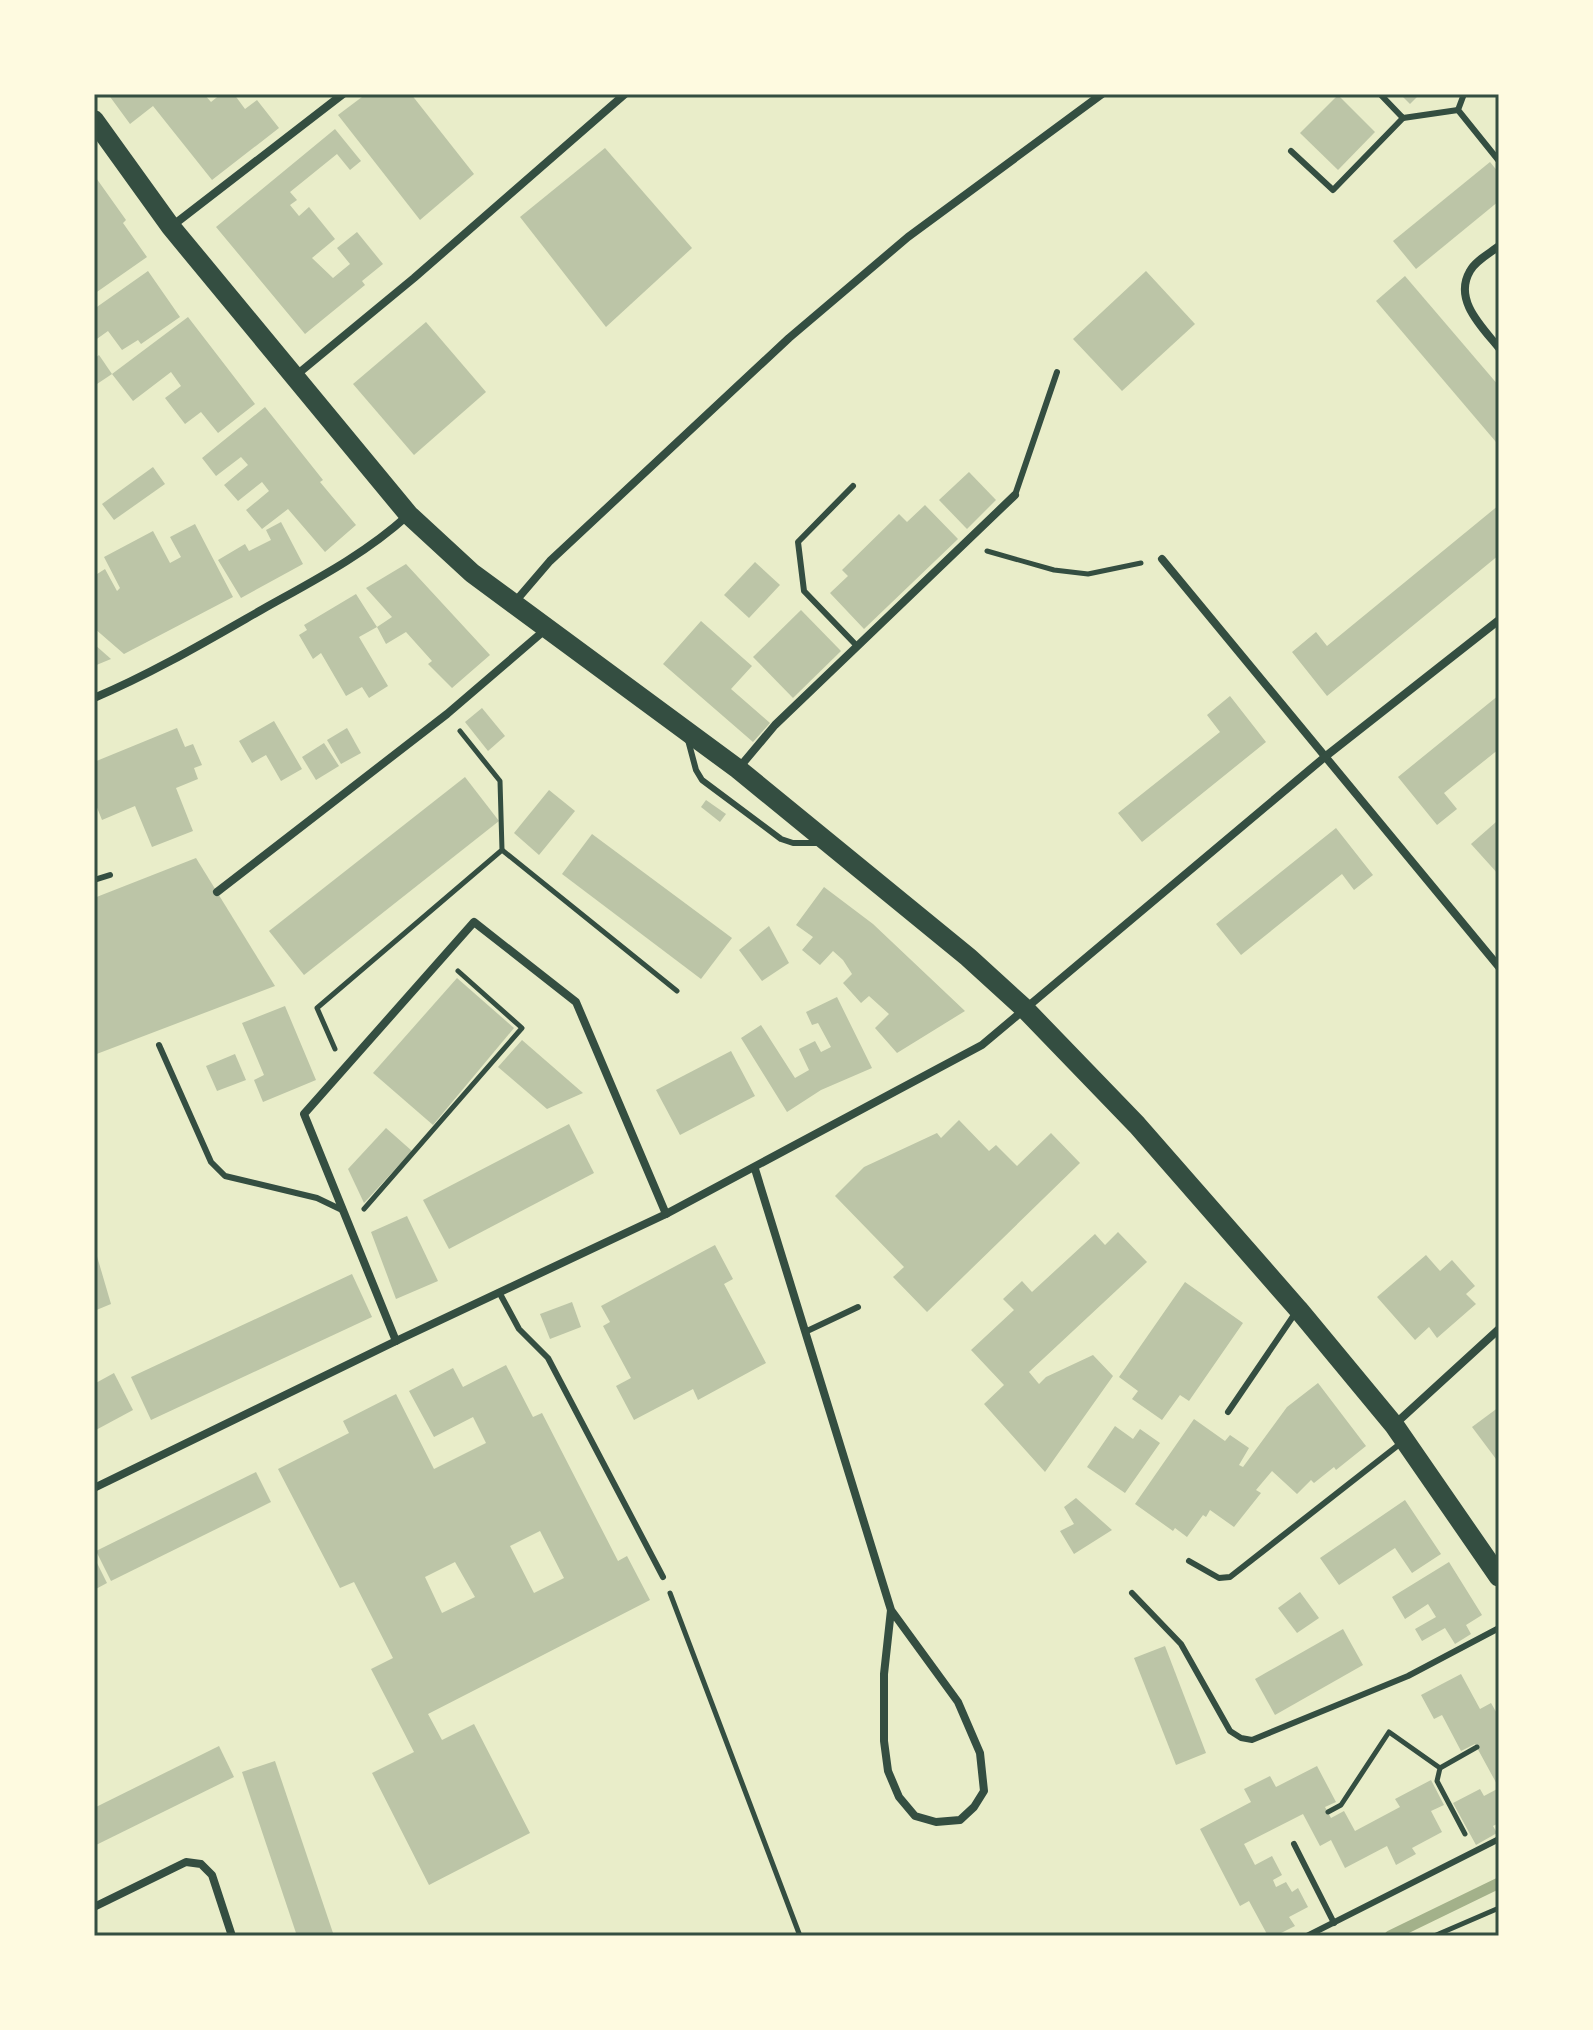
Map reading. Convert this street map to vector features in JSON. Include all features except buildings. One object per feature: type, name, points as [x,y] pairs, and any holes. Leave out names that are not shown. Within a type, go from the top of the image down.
[{"type":"main road","points":[[94,120],[171,227],[409,515],[472,573],[738,769],[968,957],[1024,1008],[1137,1125],[1298,1309],[1399,1433],[1499,1577]]},
{"type":"street","points":[[171,227],[343,94]]},
{"type":"street","points":[[293,378],[414,278],[625,94]]},
{"type":"street","points":[[513,605],[550,561],[789,338],[908,237],[1102,94]]},
{"type":"street","points":[[1499,246],[1470,269],[1464,290],[1472,315],[1499,348]]},
{"type":"street","points":[[738,769],[775,725],[1015,495]]},
{"type":"street","points":[[94,698],[147,675],[321,576],[380,541],[409,515]]},
{"type":"street","points":[[1162,559],[1499,967]]},
{"type":"street","points":[[94,1488],[666,1214],[982,1045],[1326,756],[1499,620]]},
{"type":"street","points":[[217,892],[447,714],[546,629]]},
{"type":"street","points":[[396,1341],[304,1114],[474,922],[576,1002],[666,1214]]},
{"type":"street","points":[[755,1169],[891,1610],[958,1702],[980,1753],[984,1791],[974,1807],[960,1820],[936,1822],[915,1816],[899,1797],[888,1771],[884,1741],[884,1674],[891,1610]]},
{"type":"street","points":[[1399,1433],[1499,1329]]},
{"type":"street","points":[[94,1907],[186,1862],[201,1864],[212,1875],[232,1936]]},
{"type":"lane","points":[[1380,94],[1403,118]]},
{"type":"lane","points":[[1458,110],[1464,94]]},
{"type":"lane","points":[[1291,151],[1333,190],[1403,118],[1458,110]]},
{"type":"lane","points":[[1458,110],[1499,161]]},
{"type":"lane","points":[[1015,495],[1057,372]]},
{"type":"lane","points":[[853,486],[798,542],[804,591],[857,646]]},
{"type":"lane","points":[[686,732],[696,770],[702,780],[781,839],[793,843],[831,843]]},
{"type":"lane","points":[[94,880],[110,875]]},
{"type":"lane","points":[[159,1045],[211,1162],[225,1176],[317,1198],[345,1212]]},
{"type":"lane","points":[[499,1292],[519,1329],[548,1358],[663,1577]]},
{"type":"lane","points":[[805,1332],[858,1307]]},
{"type":"lane","points":[[1228,1412],[1298,1309]]},
{"type":"lane","points":[[1189,1561],[1219,1578],[1230,1577],[1399,1433]]},
{"type":"lane","points":[[1132,1593],[1181,1644],[1230,1731],[1252,1740],[1408,1676],[1499,1628]]},
{"type":"lane","points":[[1307,1936],[1499,1839]]},
{"type":"lane","points":[[1294,1844],[1334,1923]]},
{"type":"path","points":[[963,545],[1054,570],[1088,574],[1162,559]]},
{"type":"path","points":[[447,714],[500,781],[502,850],[677,991]]},
{"type":"path","points":[[343,1070],[317,1008],[502,850]]},
{"type":"path","points":[[350,1225],[522,1028],[443,957]]},
{"type":"path","points":[[663,1577],[800,1936]]},
{"type":"path","points":[[1328,1812],[1341,1805],[1389,1732],[1440,1768]]},
{"type":"path","points":[[1474,1852],[1437,1781],[1440,1768],[1477,1747]]},
{"type":"path","points":[[1434,1936],[1499,1908]]},
{"type":"waterway","points":[[1390,1936],[1499,1883]]}]
